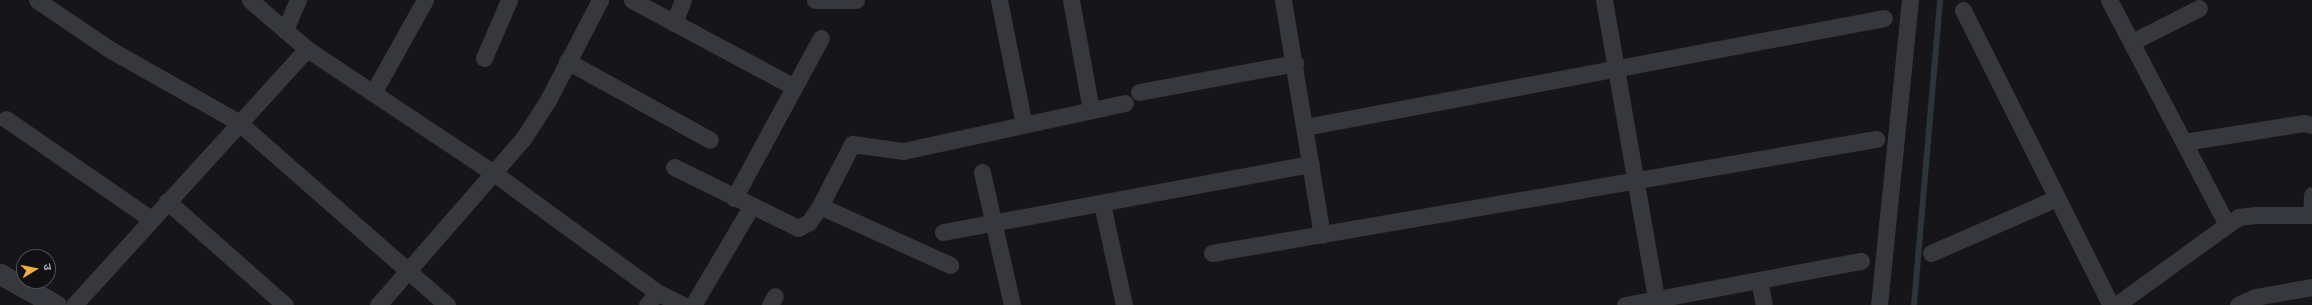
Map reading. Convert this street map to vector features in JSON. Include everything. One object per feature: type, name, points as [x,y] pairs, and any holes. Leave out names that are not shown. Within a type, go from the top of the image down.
[{"type":"street","points":[[37,0],[109,49],[238,122],[447,305]]},
{"type":"street","points":[[250,0],[307,49],[495,174],[652,299],[683,305]]},
{"type":"street","points":[[285,30],[298,0]]},
{"type":"street","points":[[373,93],[425,0]]},
{"type":"street","points":[[484,58],[509,0]]},
{"type":"street","points":[[378,305],[409,273],[495,174],[538,119],[600,0]]},
{"type":"street","points":[[632,0],[794,87]]},
{"type":"street","points":[[674,23],[683,0]]},
{"type":"street","points":[[815,0],[856,0]]},
{"type":"street","points":[[999,0],[1024,125]]},
{"type":"street","points":[[1071,0],[1091,110]]},
{"type":"street","points":[[1283,0],[1295,63],[1322,235]]},
{"type":"street","points":[[1604,0],[1657,302]]},
{"type":"street","points":[[1879,305],[1910,0]]},
{"type":"street","points":[[2109,0],[2227,224]]},
{"type":"street","points":[[2132,42],[2199,8]]},
{"type":"street","points":[[1963,10],[2111,305]]},
{"type":"street","points":[[1304,127],[1884,18]]},
{"type":"street","points":[[734,198],[821,38]]},
{"type":"street","points":[[74,305],[238,122],[307,49]]},
{"type":"street","points":[[567,61],[710,140]]},
{"type":"street","points":[[1139,92],[1295,63]]},
{"type":"street","points":[[674,167],[751,207],[798,228],[809,222],[820,206],[852,144],[903,151],[1125,103]]},
{"type":"street","points":[[6,119],[151,219]]},
{"type":"street","points":[[2184,142],[2304,123],[2312,126]]},
{"type":"street","points":[[1212,253],[1876,138]]},
{"type":"street","points":[[943,232],[1102,204],[1311,164]]},
{"type":"street","points":[[982,172],[1012,305]]},
{"type":"street","points":[[2116,305],[2227,224],[2240,217],[2255,215],[2311,215],[2312,195]]},
{"type":"street","points":[[1931,253],[2057,198]]},
{"type":"street","points":[[167,201],[285,305]]},
{"type":"street","points":[[1102,204],[1124,305]]},
{"type":"street","points":[[820,206],[950,265]]},
{"type":"street","points":[[693,305],[751,207]]},
{"type":"street","points":[[1625,305],[1657,302],[1760,280],[1861,261]]},
{"type":"street","points":[[0,274],[56,305]]},
{"type":"street","points":[[1760,280],[1764,305]]},
{"type":"street","points":[[2238,305],[2255,297],[2312,287]]},
{"type":"waterway","points":[[1914,305],[1940,0]]}]
